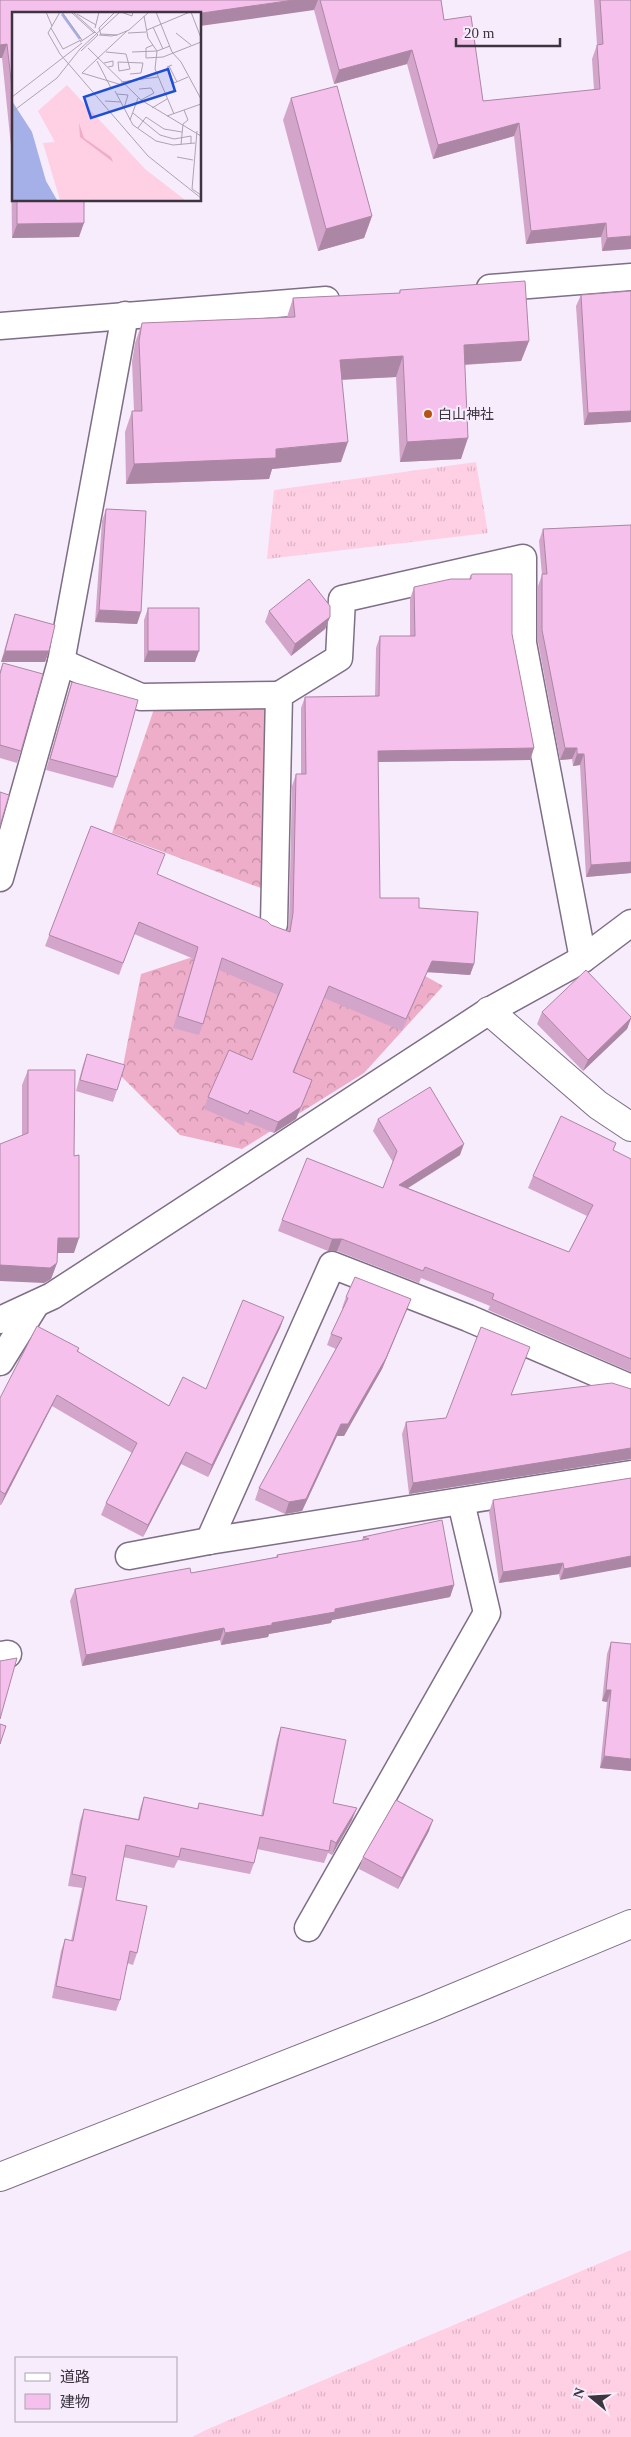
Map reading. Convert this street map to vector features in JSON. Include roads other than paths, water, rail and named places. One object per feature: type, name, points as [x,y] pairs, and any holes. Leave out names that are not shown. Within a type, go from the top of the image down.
[{"type":"street","points":[[462,290],[631,278]]},
{"type":"street","points":[[0,326],[353,298]]},
{"type":"street","points":[[0,878],[61,662],[125,315]]},
{"type":"street","points":[[61,662],[141,697],[279,695],[339,658],[342,599],[523,558],[523,643],[583,959]]},
{"type":"street","points":[[274,924],[279,695]]},
{"type":"street","points":[[0,1320],[52,1296],[489,1011],[583,959],[631,923]]},
{"type":"street","points":[[489,1011],[598,1105],[631,1127]]},
{"type":"street","points":[[209,1541],[332,1265],[468,1318],[631,1388]]},
{"type":"street","points":[[0,1362],[36,1304]]},
{"type":"street","points":[[129,1556],[209,1541],[631,1474]]},
{"type":"street","points":[[308,1928],[488,1612],[461,1502]]},
{"type":"street","points":[[0,2177],[427,2009],[631,1924]]},
{"type":"place","name":"白山神社","points":[[428,414]]}]
